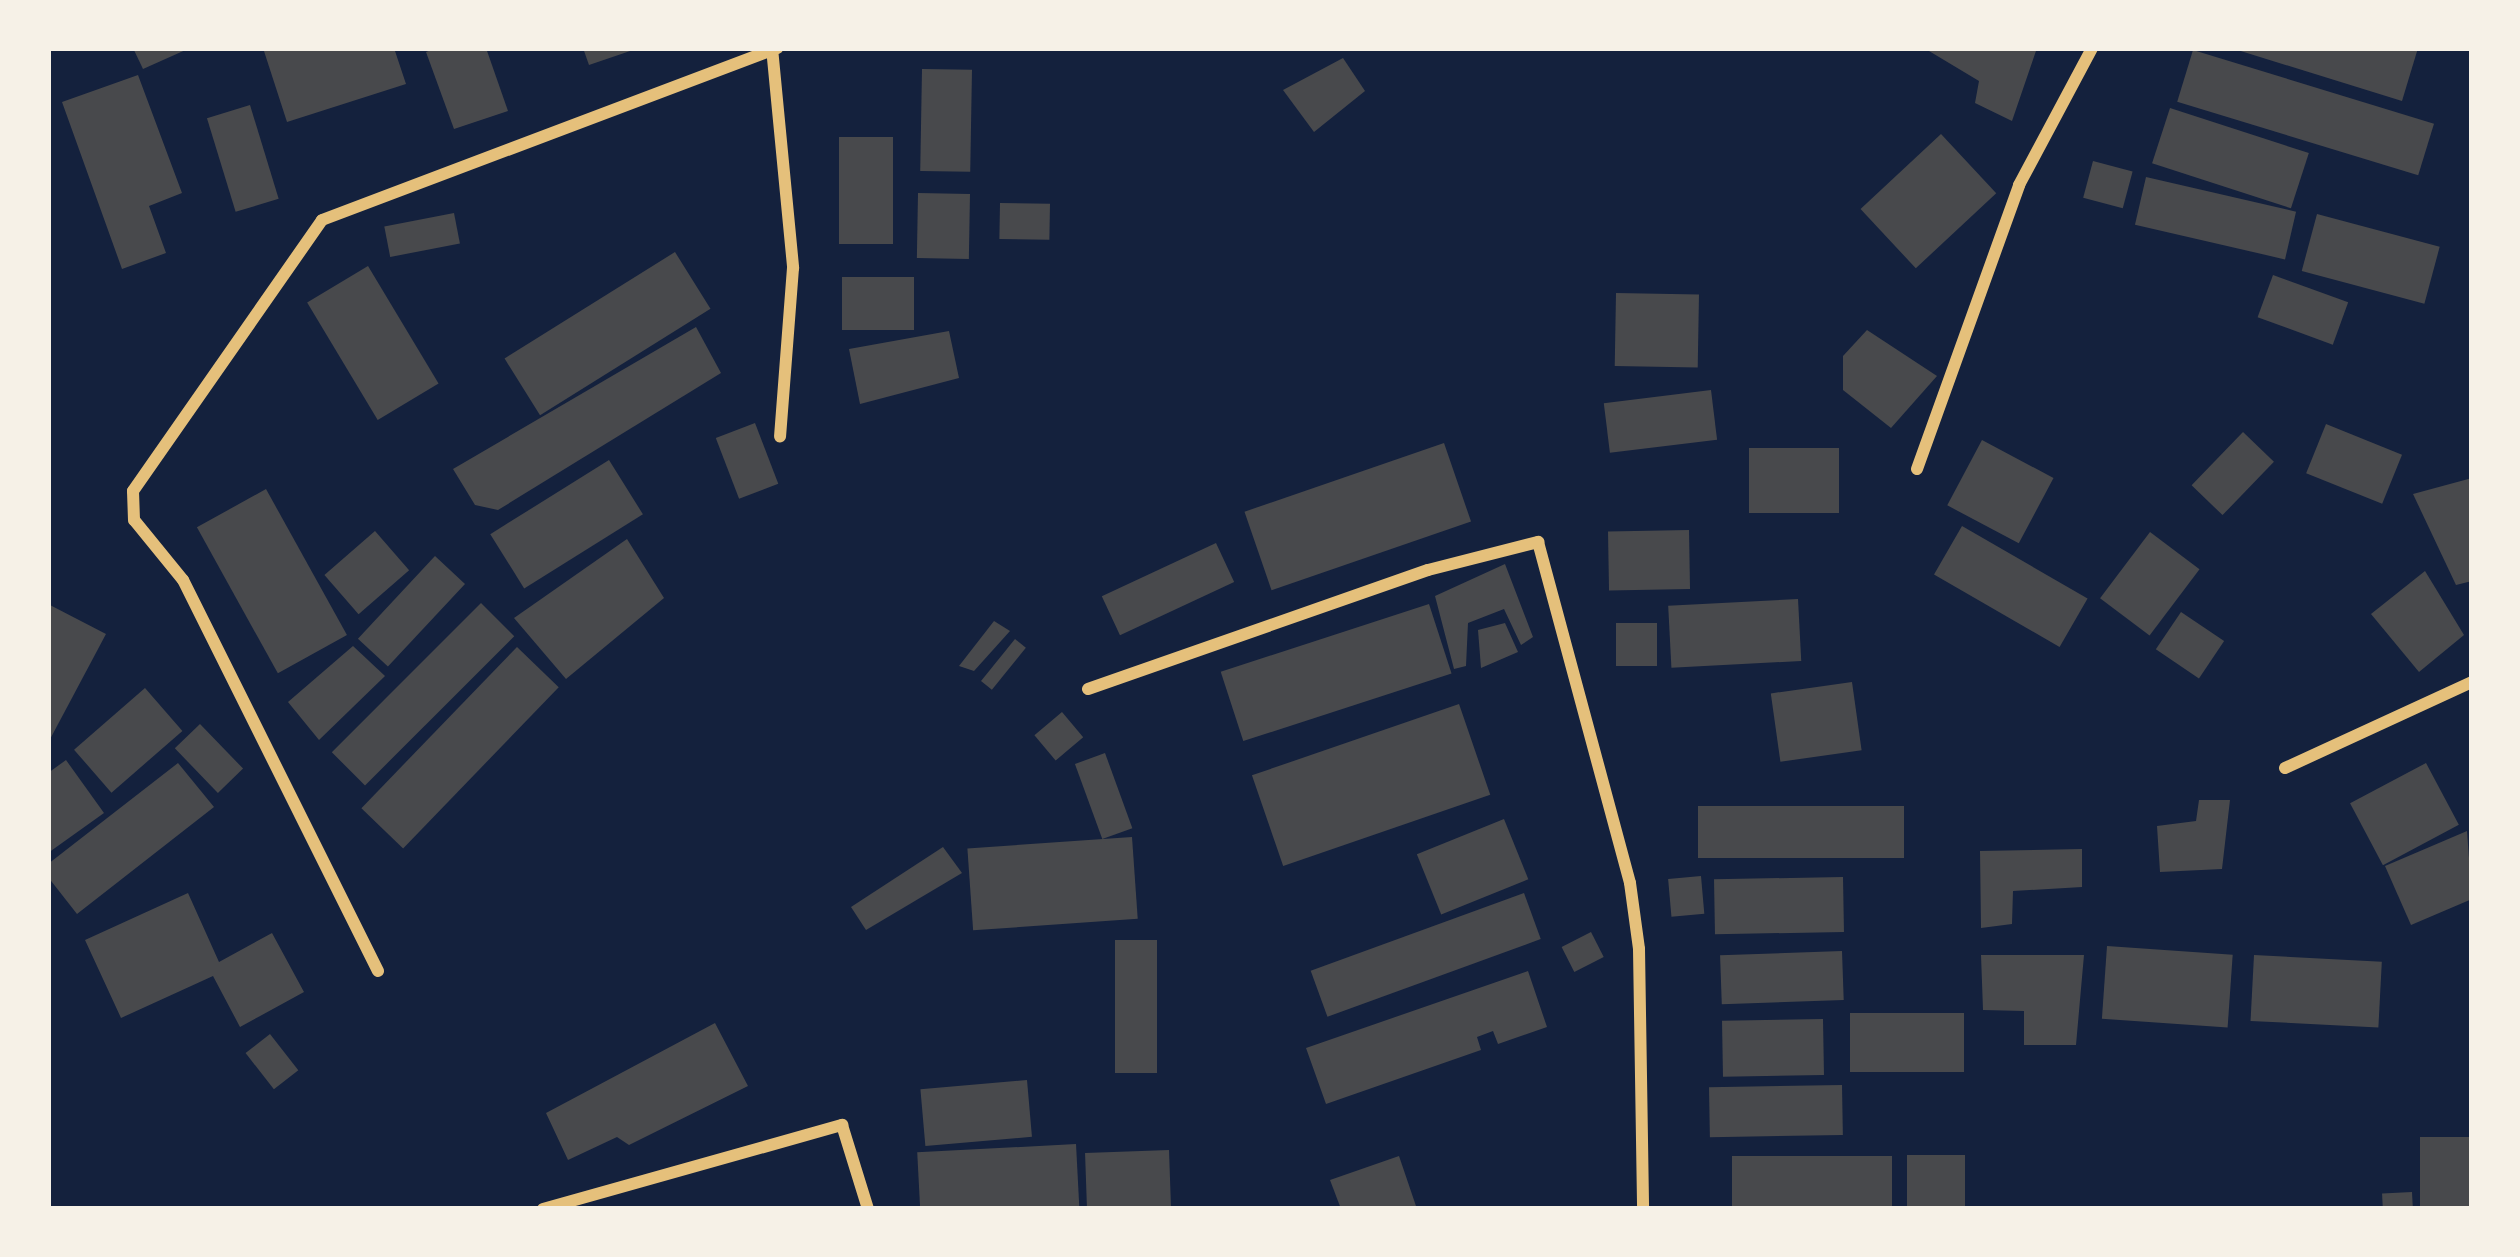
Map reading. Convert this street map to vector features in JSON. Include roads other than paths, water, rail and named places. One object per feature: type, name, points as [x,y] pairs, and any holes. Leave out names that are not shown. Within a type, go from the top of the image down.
[{"type":"street","points":[[1917,469],[2019,185],[2092,48]]},
{"type":"street","points":[[378,971],[183,580],[134,520],[134,491],[322,220],[774,49],[794,268],[780,437]]},
{"type":"street","points":[[1088,689],[1428,570],[1538,542],[1630,883],[1639,949],[1643,1209]]},
{"type":"street","points":[[2285,768],[2472,682]]},
{"type":"street","points":[[543,1209],[842,1125],[868,1209]]}]
